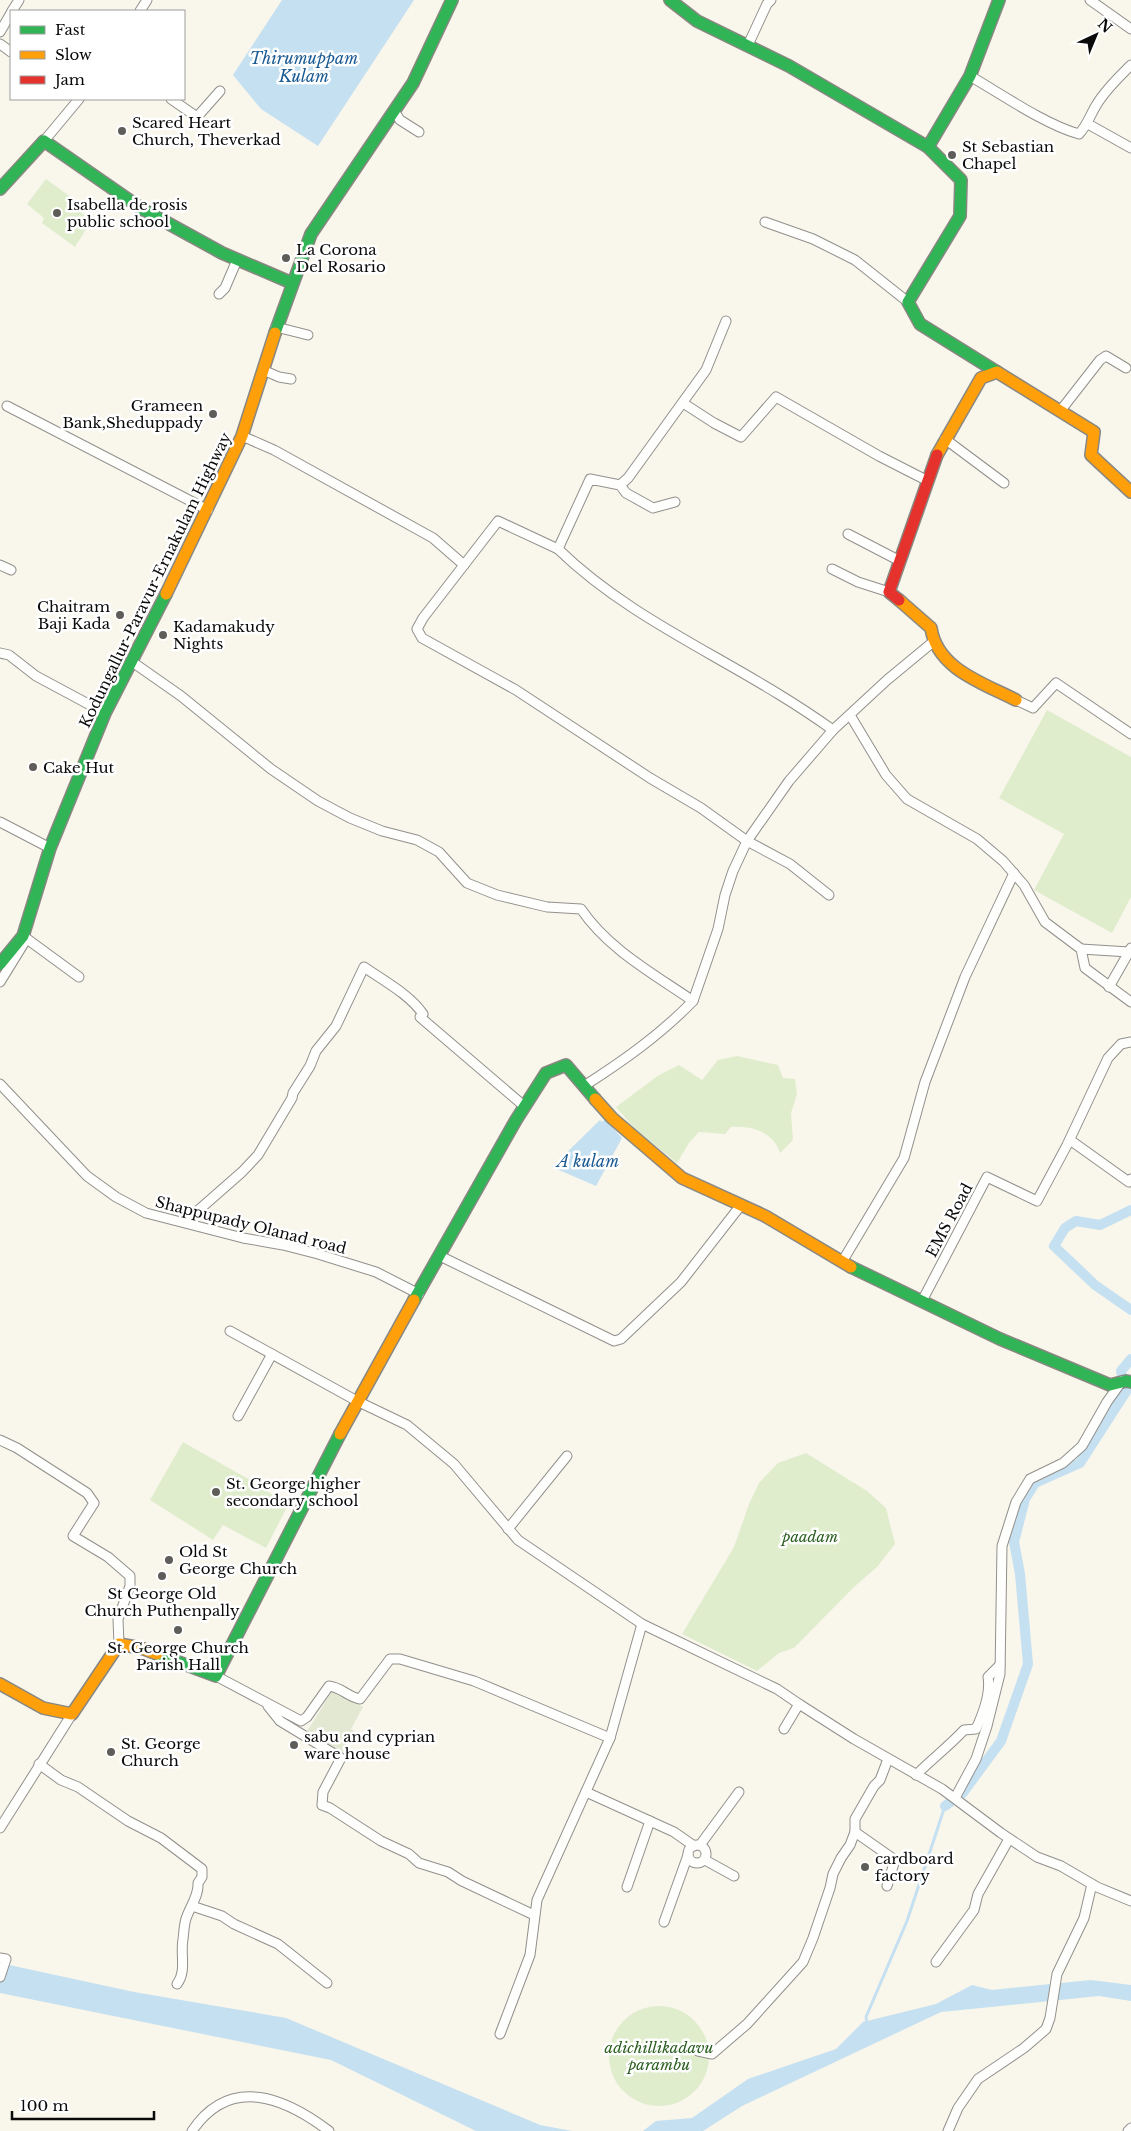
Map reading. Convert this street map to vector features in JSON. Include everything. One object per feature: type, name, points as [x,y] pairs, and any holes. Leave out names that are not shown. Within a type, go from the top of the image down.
[{"type":"main road","name":"Kodungallur-Paravur-Ernakulam Highway","points":[[0,964],[23,936],[50,848],[105,713],[208,510],[242,436],[276,327],[311,234],[413,83],[452,0]]},
{"type":"main road","points":[[670,0],[697,21],[748,44],[789,66],[928,147],[961,180],[960,216],[908,302],[920,324],[1094,432],[1091,455],[1131,492]]},
{"type":"main road","points":[[928,147],[970,76],[999,0]]},
{"type":"main road","points":[[0,189],[44,141],[142,209],[238,260],[292,283]]},
{"type":"main road","points":[[997,372],[981,378],[939,450],[889,592],[931,628],[933,642],[954,668],[1016,700]]},
{"type":"main road","points":[[0,1684],[43,1708],[72,1714],[119,1644],[141,1648],[216,1676],[357,1401],[524,1106],[546,1073],[566,1065],[612,1118],[682,1178],[765,1216],[842,1262],[1000,1339],[1110,1385],[1126,1381]]},
{"type":"street","points":[[748,44],[767,4],[771,0]]},
{"type":"street","points":[[1090,0],[1131,29]]},
{"type":"street","points":[[0,32],[10,15]]},
{"type":"street","points":[[970,76],[1068,131],[1079,134],[1088,124],[1096,105],[1110,86],[1131,65]]},
{"type":"street","points":[[171,100],[197,118],[220,91]]},
{"type":"street","points":[[44,141],[76,100]]},
{"type":"street","points":[[394,111],[400,120],[419,132]]},
{"type":"street","points":[[1088,124],[1131,148]]},
{"type":"street","points":[[765,222],[813,239],[855,260],[908,302]]},
{"type":"street","points":[[219,294],[225,288],[238,260]]},
{"type":"street","points":[[620,485],[628,478],[706,370],[726,321]]},
{"type":"street","points":[[276,327],[308,335]]},
{"type":"street","points":[[1061,410],[1100,360],[1106,356],[1126,368]]},
{"type":"street","points":[[263,370],[292,380]]},
{"type":"street","points":[[683,403],[714,423],[741,437],[776,397],[879,456],[928,481]]},
{"type":"street","points":[[7,406],[208,510]]},
{"type":"street","points":[[242,436],[274,450],[433,538],[464,565]]},
{"type":"street","points":[[945,439],[1004,483]]},
{"type":"street","points":[[558,549],[565,538],[590,479],[620,485],[626,493],[653,508],[675,502]]},
{"type":"street","points":[[830,895],[790,864],[747,840],[701,808],[650,778],[516,690],[422,638],[417,629],[423,618],[498,521],[558,549],[581,571],[640,614],[780,694],[833,730]]},
{"type":"street","points":[[848,534],[900,560]]},
{"type":"street","points":[[0,565],[11,570]]},
{"type":"street","points":[[832,568],[858,582],[889,592]]},
{"type":"street","points":[[584,1086],[619,1064],[653,1038],[693,1001],[718,929],[725,895],[733,871],[747,840],[789,781],[833,730],[933,642]]},
{"type":"street","points":[[0,654],[9,656],[36,676],[105,713]]},
{"type":"street","points":[[130,661],[181,696],[271,769],[318,802],[382,832],[417,840],[439,852],[467,883],[497,894],[547,906],[581,909],[592,925],[622,952],[693,1001]]},
{"type":"street","points":[[1016,700],[1033,708],[1056,683],[1131,734]]},
{"type":"street","points":[[850,714],[886,775],[907,799],[976,839],[1004,862],[1024,885],[1045,922],[1081,949],[1130,950],[1109,987]]},
{"type":"street","points":[[0,822],[50,848]]},
{"type":"street","points":[[842,1262],[904,1158],[924,1082],[965,978],[1014,873]]},
{"type":"street","points":[[23,936],[79,978]]},
{"type":"street","points":[[0,982],[25,942],[23,936]]},
{"type":"street","points":[[1081,949],[1085,968],[1131,1002]]},
{"type":"street","points":[[185,1222],[242,1172],[258,1155],[310,1066],[316,1051],[336,1026],[364,967],[399,991],[420,1009],[423,1014],[420,1017],[524,1106]]},
{"type":"street","points":[[1131,1042],[1121,1044],[1108,1058],[1068,1142],[1129,1182],[1131,1179]]},
{"type":"street","name":"Shappupady Olanad road","points":[[0,1084],[88,1176],[116,1198],[146,1213],[243,1238],[283,1244],[376,1272],[419,1294]]},
{"type":"street","name":"EMS Road","points":[[922,1301],[987,1177],[1037,1201],[1068,1142]]},
{"type":"street","points":[[440,1256],[614,1341],[621,1339],[681,1282],[741,1205]]},
{"type":"street","points":[[230,1331],[357,1401],[407,1425],[454,1464],[518,1540],[642,1624],[777,1690],[955,1798],[1009,1839],[1037,1857],[1061,1866],[1092,1884],[1131,1901]]},
{"type":"street","points":[[238,1416],[272,1354]]},
{"type":"street","points":[[955,1798],[976,1760],[987,1726],[1000,1665],[1002,1546],[1016,1502],[1030,1479],[1063,1463],[1082,1446],[1107,1402],[1126,1381]]},
{"type":"street","points":[[0,1440],[87,1493],[94,1503],[73,1536],[108,1557],[130,1576],[130,1586],[118,1618],[119,1644]]},
{"type":"street","points":[[508,1529],[567,1456]]},
{"type":"street","points":[[500,2034],[530,1955],[534,1915],[538,1900],[610,1738],[642,1624]]},
{"type":"street","points":[[216,1676],[301,1721],[307,1717],[329,1686],[336,1686],[353,1698],[360,1699],[390,1659],[400,1659],[474,1681],[610,1738]]},
{"type":"street","points":[[916,1775],[940,1752],[950,1746],[964,1730],[976,1729],[985,1705],[989,1684],[988,1677],[1000,1665]]},
{"type":"street","points":[[265,1702],[280,1721],[341,1758],[323,1792],[322,1805],[330,1808],[381,1841],[408,1854],[419,1863],[448,1872],[462,1881],[534,1915]]},
{"type":"street","points":[[784,1729],[799,1704]]},
{"type":"street","points":[[0,1828],[3,1816],[40,1764],[72,1714]]},
{"type":"street","points":[[698,2052],[712,2054],[747,2024],[803,1962],[830,1888],[832,1874],[850,1845],[855,1819],[874,1786],[880,1780],[888,1759]]},
{"type":"street","points":[[40,1764],[61,1780],[78,1786],[128,1821],[161,1838],[202,1869],[202,1877],[198,1883],[198,1888],[187,1916],[182,1940],[183,1977],[178,1984]]},
{"type":"street","points":[[586,1792],[674,1832],[706,1851],[704,1860],[700,1863],[694,1862],[688,1856]]},
{"type":"street","points":[[664,1922],[689,1850],[697,1845],[738,1792]]},
{"type":"street","points":[[627,1887],[650,1821]]},
{"type":"street","points":[[854,1832],[895,1860],[886,1886]]},
{"type":"street","points":[[936,1962],[974,1910],[978,1894],[1009,1839]]},
{"type":"street","points":[[704,1860],[734,1876]]},
{"type":"street","points":[[948,2131],[958,2108],[978,2079],[1024,2048],[1046,2029],[1050,2018],[1050,2006],[1057,1974],[1084,1918],[1092,1884]]},
{"type":"street","points":[[192,1906],[222,1916],[234,1924],[278,1944],[326,1983]]},
{"type":"street","points":[[0,1958],[6,1959],[2,1973]]},
{"type":"street","points":[[192,2131],[208,2112],[220,2103],[234,2097],[250,2095],[263,2097],[289,2106],[329,2131]]},
{"type":"street","points":[[1128,2131],[1131,2128]]},
{"type":"green space","points":[[46,179],[75,200],[75,207],[91,221],[75,247],[42,223],[44,218],[27,204]]},
{"type":"green space","points":[[1047,710],[1131,757],[1131,897],[1112,933],[1034,890],[1064,834],[999,798]]},
{"type":"green space","points":[[737,1056],[778,1065],[783,1078],[795,1079],[797,1094],[791,1113],[793,1140],[780,1153],[773,1140],[761,1131],[746,1127],[731,1127],[725,1134],[699,1132],[689,1143],[677,1163],[634,1128],[616,1107],[659,1075],[679,1065],[702,1080],[718,1060]]},
{"type":"green space","points":[[183,1442],[250,1480],[288,1505],[266,1548],[223,1525],[213,1540],[150,1500]]},
{"type":"green space","name":"paadam","points":[[806,1453],[867,1491],[886,1508],[895,1544],[877,1567],[854,1587],[794,1648],[779,1653],[757,1671],[682,1634],[734,1547],[749,1504],[759,1483],[778,1463]]},
{"type":"green space","points":[[333,1690],[363,1707],[351,1729],[355,1731],[342,1753],[306,1733]]},
{"type":"green space","name":"adichillikadavu parambu","points":[[659,2006],[678,2010],[694,2021],[705,2037],[709,2056],[705,2075],[694,2091],[678,2102],[659,2106],[640,2102],[624,2091],[613,2075],[609,2056],[613,2037],[624,2021],[640,2010]]},
{"type":"water","name":"Thirumuppam Kulam","points":[[282,0],[414,0],[318,146],[261,109],[233,75]]},
{"type":"water","name":"A kulam","points":[[605,1119],[622,1138],[596,1186],[552,1167],[600,1120],[602,1122]]},
{"type":"water","points":[[0,1963],[134,1992],[286,2018],[540,2125],[572,2131],[476,2131],[331,2060],[0,1993]]},
{"type":"water","points":[[1091,1980],[1131,1985],[1131,2001],[1099,1996],[941,2012],[742,2106],[703,2131],[643,2131],[656,2121],[692,2118],[748,2079],[836,2049],[863,2022],[936,2004],[972,1985],[992,1990]]},
{"type":"waterway","points":[[1131,1210],[1100,1225],[1076,1221],[1065,1228],[1054,1246],[1095,1285],[1131,1310]]},
{"type":"waterway","points":[[1122,1376],[1121,1371],[1131,1359]]},
{"type":"waterway","points":[[945,1806],[962,1794],[1001,1741],[1028,1664],[1020,1574],[1014,1542],[1025,1499],[1035,1483],[1080,1463],[1127,1390],[1126,1386]]},
{"type":"waterway","points":[[867,2024],[866,2017],[907,1921],[945,1806]]},
{"type":"traffic: fast","points":[[275,333],[311,234],[413,83],[452,0]]},
{"type":"traffic: fast","points":[[670,0],[697,21],[789,66],[928,147],[961,180],[960,216],[908,302],[920,324],[997,372]]},
{"type":"traffic: fast","points":[[928,147],[970,76],[999,0]]},
{"type":"traffic: fast","points":[[0,189],[44,141],[142,209],[222,253],[292,283]]},
{"type":"traffic: fast","points":[[0,964],[23,936],[50,848],[105,713],[166,594]]},
{"type":"traffic: fast","points":[[414,1300],[516,1120],[546,1073],[566,1065],[595,1099]]},
{"type":"traffic: fast","points":[[851,1267],[1000,1339],[1110,1385],[1126,1381],[1131,1382]]},
{"type":"traffic: fast","points":[[157,1654],[216,1676],[340,1434]]},
{"type":"traffic: slow","points":[[166,594],[242,436],[275,333]]},
{"type":"traffic: slow","points":[[937,455],[981,378],[997,372],[1094,432],[1091,455],[1131,492]]},
{"type":"traffic: slow","points":[[899,600],[931,628],[935,642],[942,654],[952,664],[976,681],[1016,700]]},
{"type":"traffic: slow","points":[[595,1099],[612,1118],[682,1178],[765,1216],[851,1267]]},
{"type":"traffic: slow","points":[[340,1434],[414,1300]]},
{"type":"traffic: slow","points":[[0,1684],[43,1708],[72,1714],[119,1644],[141,1648],[157,1654]]},
{"type":"traffic: jam","points":[[899,600],[889,592],[937,455]]},
{"type":"place","name":"Scared Heart Church, Theverkad","points":[[122,131]]},
{"type":"place","name":"St Sebastian Chapel","points":[[952,155]]},
{"type":"place","name":"Isabella de rosis public school","points":[[57,213]]},
{"type":"place","name":"La Corona Del Rosario","points":[[286,258]]},
{"type":"place","name":"Grameen Bank,Sheduppady","points":[[213,414]]},
{"type":"place","name":"Chaitram Baji Kada","points":[[120,615]]},
{"type":"place","name":"Kadamakudy Nights","points":[[163,635]]},
{"type":"place","name":"Cake Hut","points":[[33,767]]},
{"type":"place","name":"St. George higher secondary school","points":[[216,1492]]},
{"type":"place","name":"Old St George Church","points":[[169,1560]]},
{"type":"place","name":"St George Old Church Puthenpally","points":[[162,1576]]},
{"type":"place","name":"St. George Church Parish Hall","points":[[178,1630]]},
{"type":"place","name":"sabu and cyprian ware house","points":[[294,1745]]},
{"type":"place","name":"St. George Church","points":[[111,1752]]},
{"type":"place","name":"cardboard factory","points":[[865,1867]]}]
